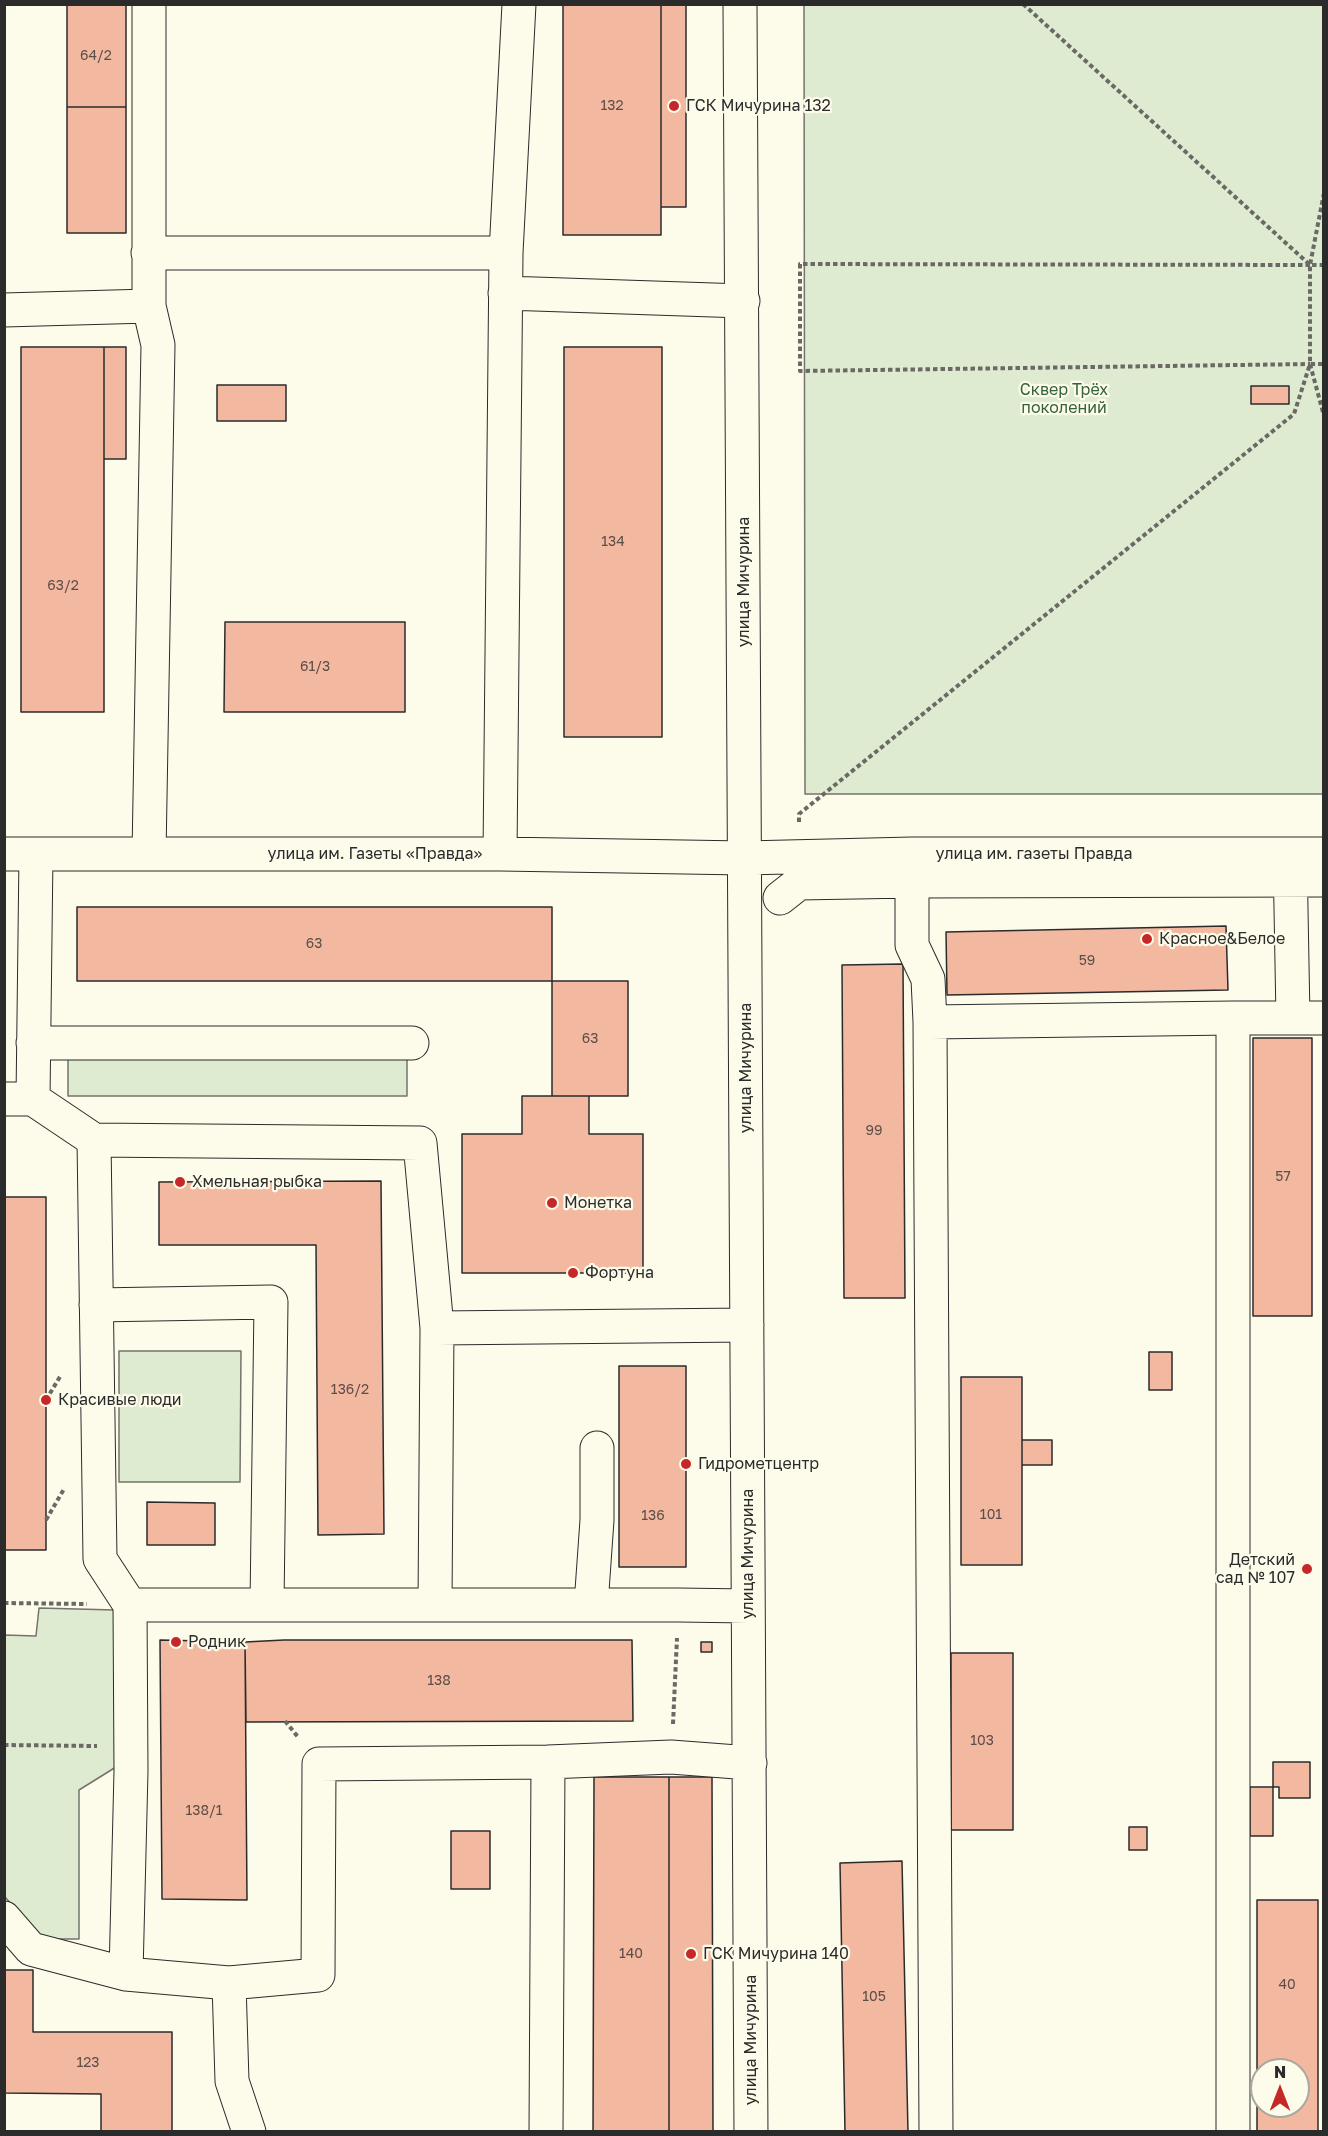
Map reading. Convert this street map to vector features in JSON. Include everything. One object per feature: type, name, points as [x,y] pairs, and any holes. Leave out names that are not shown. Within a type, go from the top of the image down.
[{"type":"street","points":[[149,4],[149,306],[158,345],[149,854]]},
{"type":"street","points":[[500,854],[505,292],[519,4]]},
{"type":"street","name":"улица Мичурина","points":[[740,4],[751,2132]]},
{"type":"street","points":[[148,253],[506,253]]},
{"type":"street","points":[[505,292],[743,301]]},
{"type":"street","points":[[4,310],[149,306]]},
{"type":"street","name":"улица им. Газеты «Правда»","points":[[4,854],[500,854],[745,858]]},
{"type":"street","points":[[36,854],[33,1043],[19,1099],[94,1140],[420,1143],[437,1328],[435,1605]]},
{"type":"street","name":"улица им. газеты Правда","points":[[745,858],[912,867],[1291,867],[1323,854]]},
{"type":"street","points":[[780,898],[799,883],[912,867],[912,945],[928,979],[936,2132]]},
{"type":"street","points":[[930,1022],[1308,1018],[1291,867],[1323,880]]},
{"type":"street","points":[[1233,1018],[1233,2132]]},
{"type":"street","points":[[33,1043],[412,1043]]},
{"type":"street","points":[[94,1140],[100,1559],[130,1605],[126,1974]]},
{"type":"street","points":[[96,1305],[271,1302],[267,1605]]},
{"type":"street","points":[[437,1328],[747,1325]]},
{"type":"street","points":[[591,1605],[597,1520],[597,1448]]},
{"type":"street","points":[[130,1605],[748,1606]]},
{"type":"street","points":[[4,1918],[32,1949],[126,1974],[229,1983],[318,1975],[319,1764],[548,1762],[671,1757],[750,1763]]},
{"type":"street","points":[[546,2132],[548,1762]]},
{"type":"street","points":[[229,1983],[232,2081],[249,2132]]},
{"type":"path","points":[[1023,4],[1310,265]]},
{"type":"path","points":[[1323,193],[1310,265],[1310,364],[1323,416]]},
{"type":"path","points":[[1323,265],[800,264],[800,371],[1323,364]]},
{"type":"path","points":[[799,826],[799,814],[1294,414],[1310,364]]},
{"type":"path","points":[[4,1603],[130,1605]]},
{"type":"path","points":[[671,1757],[678,1605]]},
{"type":"path","points":[[4,1745],[130,1746]]},
{"type":"green space","name":"Сквер Трёх поколений","points":[[804,5],[1323,5],[1323,794],[805,794]]},
{"type":"green space","points":[[68,1055],[407,1055],[407,1096],[68,1096]]},
{"type":"green space","points":[[119,1351],[241,1351],[240,1482],[119,1482]]},
{"type":"green space","points":[[39,1608],[115,1610],[116,1767],[79,1790],[79,1939],[42,1939],[5,1897],[4,1635],[36,1636]]},
{"type":"building","points":[[67,4],[126,4],[126,107],[67,107]]},
{"type":"building","points":[[563,4],[661,4],[661,235],[563,235]]},
{"type":"building","name":"ГСК Мичурина 132","points":[[661,4],[686,4],[686,207],[661,207]]},
{"type":"building","points":[[67,107],[126,107],[126,233],[67,233]]},
{"type":"building","points":[[21,347],[104,347],[104,712],[21,712]]},
{"type":"building","points":[[104,347],[126,347],[126,459],[104,459]]},
{"type":"building","points":[[564,347],[662,347],[662,737],[564,737]]},
{"type":"building","points":[[217,385],[286,385],[286,421],[217,421]]},
{"type":"building","points":[[1251,386],[1289,386],[1289,404],[1251,404]]},
{"type":"building","points":[[225,622],[405,622],[405,712],[224,712]]},
{"type":"building","points":[[77,907],[552,907],[552,981],[77,981]]},
{"type":"building","points":[[1226,926],[1228,990],[947,995],[946,932]]},
{"type":"building","points":[[903,964],[905,1298],[844,1298],[842,965]]},
{"type":"building","points":[[552,981],[628,981],[628,1096],[552,1096]]},
{"type":"building","points":[[1253,1038],[1312,1038],[1312,1316],[1253,1316]]},
{"type":"building","name":"Монетка","points":[[522,1096],[589,1096],[589,1134],[643,1134],[643,1273],[462,1273],[462,1134],[522,1134]]},
{"type":"building","points":[[381,1181],[384,1534],[318,1535],[316,1245],[159,1245],[159,1182]]},
{"type":"building","points":[[4,1197],[46,1197],[46,1550],[4,1550]]},
{"type":"building","points":[[1149,1352],[1172,1352],[1172,1390],[1149,1390]]},
{"type":"building","points":[[619,1366],[686,1366],[686,1567],[619,1567]]},
{"type":"building","points":[[961,1377],[1022,1377],[1022,1565],[961,1565]]},
{"type":"building","points":[[1022,1440],[1052,1440],[1052,1465],[1022,1465]]},
{"type":"building","points":[[147,1502],[215,1503],[215,1545],[147,1545]]},
{"type":"building","points":[[160,1640],[245,1642],[247,1900],[162,1899]]},
{"type":"building","points":[[632,1640],[633,1721],[246,1722],[245,1642]]},
{"type":"building","points":[[701,1642],[712,1642],[712,1652],[701,1652]]},
{"type":"building","points":[[951,1653],[1013,1653],[1013,1830],[951,1830]]},
{"type":"building","points":[[1273,1762],[1310,1762],[1310,1798],[1279,1798],[1279,1787],[1273,1787]]},
{"type":"building","points":[[594,1777],[669,1777],[669,2132],[593,2132]]},
{"type":"building","name":"ГСК Мичурина 140","points":[[669,1777],[712,1777],[713,2132],[669,2132]]},
{"type":"building","points":[[1250,1787],[1273,1787],[1273,1836],[1250,1836]]},
{"type":"building","points":[[1129,1827],[1147,1827],[1147,1850],[1129,1850]]},
{"type":"building","points":[[451,1831],[490,1831],[490,1889],[451,1889]]},
{"type":"building","points":[[902,1861],[908,2132],[845,2132],[840,1863]]},
{"type":"building","points":[[1257,1900],[1318,1900],[1318,2132],[1257,2132],[1257,2118],[1310,2118],[1310,2058],[1257,2058]]},
{"type":"building","points":[[4,1970],[33,1970],[33,2032],[172,2032],[172,2132],[101,2132],[101,2094],[4,2093]]},
{"type":"place","name":"ГСК Мичурина 132","points":[[674,106]]},
{"type":"place","name":"Красное&Белое","points":[[1147,939]]},
{"type":"place","name":"Хмельная рыбка","points":[[180,1182]]},
{"type":"place","name":"Монетка","points":[[552,1203]]},
{"type":"place","name":"Фортуна","points":[[573,1273]]},
{"type":"place","name":"Красивые люди","points":[[46,1400]]},
{"type":"place","name":"Гидрометцентр","points":[[686,1464]]},
{"type":"place","name":"Детский сад № 107","points":[[1307,1569]]},
{"type":"place","name":"Родник","points":[[176,1642]]},
{"type":"place","name":"ГСК Мичурина 140","points":[[691,1954]]}]
